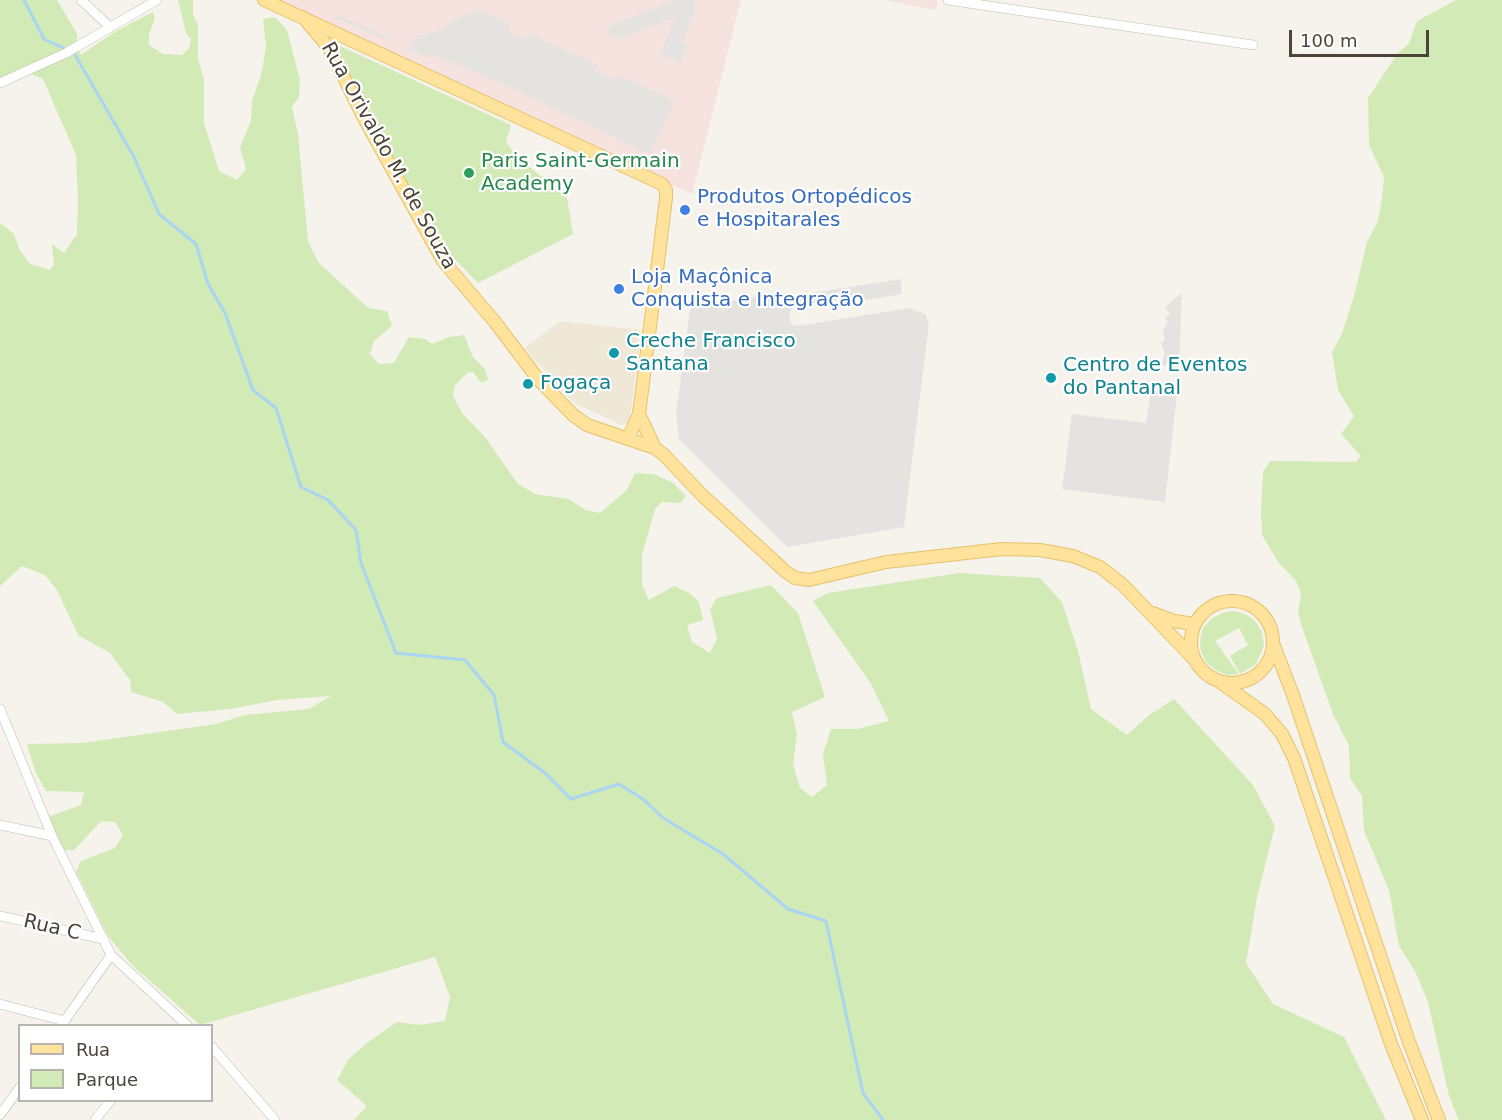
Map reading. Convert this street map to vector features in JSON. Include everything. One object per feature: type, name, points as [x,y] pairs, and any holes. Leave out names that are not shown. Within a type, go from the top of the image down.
[{"type":"main road","name":"Rua Orivaldo M. de Souza","points":[[264,0],[662,184],[666,190],[666,198],[639,414],[628,439]]},
{"type":"main road","name":"Rua Orivaldo M. de Souza","points":[[303,17],[329,48],[413,210],[453,274],[495,322],[538,379],[573,415],[587,425],[655,448]]},
{"type":"main road","points":[[329,48],[339,35]]},
{"type":"main road","name":"Rua Orivaldo M. de Souza","points":[[639,414],[655,448],[767,556],[795,578],[809,580],[886,562],[1002,549],[1040,550],[1073,556],[1100,567],[1148,610],[1194,659]]},
{"type":"main road","points":[[1422,1120],[1392,1044],[1294,758],[1282,734],[1265,714],[1220,682],[1203,673],[1194,659],[1190,639],[1195,624],[1211,606],[1225,602],[1239,602],[1253,606],[1264,615],[1272,631],[1273,643],[1293,695],[1409,1042],[1439,1120]]},
{"type":"main road","name":"Rua Orivaldo M. de Souza","points":[[1148,610],[1174,621],[1195,624]]},
{"type":"main road","points":[[1220,682],[1239,683],[1256,676],[1269,661],[1273,643]]},
{"type":"street","points":[[81,0],[110,27]]},
{"type":"street","points":[[0,83],[66,53],[157,0]]},
{"type":"street","points":[[948,0],[1254,45]]},
{"type":"street","points":[[0,709],[52,836],[111,955],[186,1024]]},
{"type":"street","points":[[0,734],[12,736]]},
{"type":"street","points":[[0,825],[52,836]]},
{"type":"street","name":"Rua C","points":[[0,916],[103,939]]},
{"type":"street","points":[[0,1004],[63,1023],[111,955]]},
{"type":"street","points":[[172,1024],[178,1016]]},
{"type":"street","points":[[213,1048],[275,1120]]},
{"type":"street","points":[[8,1120],[0,1115],[18,1090]]},
{"type":"street","points":[[95,1120],[110,1102]]},
{"type":"shaded area","points":[[270,0],[741,0],[692,194]]},
{"type":"shaded area","points":[[676,0],[693,0],[696,7],[683,43],[688,45],[681,63],[660,54],[675,17],[619,39],[605,32],[613,24]]},
{"type":"shaded area","points":[[883,0],[938,0],[936,10]]},
{"type":"shaded area","points":[[475,11],[482,11],[511,25],[508,31],[525,39],[528,33],[598,65],[595,71],[614,80],[617,74],[675,101],[650,154],[496,81],[433,55],[430,58],[408,50],[416,35],[425,35],[444,28],[449,22]]},
{"type":"shaded area","points":[[333,12],[392,37],[383,39],[336,18]]},
{"type":"shaded area","points":[[901,279],[902,294],[860,301],[858,296],[796,306],[789,312],[791,324],[797,326],[910,308],[925,314],[929,324],[904,527],[787,547],[679,439],[676,414],[690,310],[694,307],[780,293],[786,297]]},
{"type":"shaded area","points":[[1182,293],[1179,366],[1169,362],[1164,366],[1161,363],[1165,354],[1161,343],[1165,340],[1163,330],[1168,322],[1165,318],[1170,314],[1165,307]]},
{"type":"shaded area","points":[[561,321],[642,330],[629,423],[622,425],[574,403],[524,348]]},
{"type":"shaded area","points":[[1151,391],[1177,394],[1165,502],[1062,489],[1072,414],[1146,423]]},
{"type":"green space","points":[[0,0],[57,0],[77,34],[76,45],[81,55],[116,31],[153,12],[155,18],[149,35],[149,45],[163,54],[182,55],[189,48],[191,39],[186,33],[178,0],[193,0],[193,15],[198,25],[198,58],[204,80],[204,123],[219,171],[237,180],[246,169],[240,147],[251,121],[252,101],[262,72],[266,46],[263,19],[275,17],[287,30],[300,80],[299,97],[292,107],[298,134],[308,241],[318,262],[368,308],[387,311],[392,326],[374,341],[370,354],[379,364],[394,363],[409,337],[425,339],[432,344],[449,337],[464,335],[473,357],[485,369],[488,380],[481,383],[473,372],[467,373],[455,385],[453,396],[462,413],[485,437],[517,483],[535,494],[568,499],[586,510],[600,513],[627,490],[635,473],[653,474],[672,482],[686,496],[680,503],[662,502],[655,509],[642,555],[642,585],[649,600],[674,586],[691,594],[699,602],[703,620],[687,625],[692,642],[710,653],[717,639],[710,609],[717,598],[771,585],[798,613],[825,697],[792,712],[797,734],[793,764],[800,788],[812,797],[827,785],[823,754],[831,729],[857,729],[889,721],[871,684],[813,601],[828,593],[959,573],[1040,578],[1062,602],[1078,651],[1091,709],[1127,735],[1148,716],[1174,699],[1253,785],[1275,826],[1257,897],[1246,963],[1273,1004],[1344,1037],[1386,1120],[354,1120],[367,1106],[337,1080],[349,1059],[397,1022],[418,1025],[445,1021],[450,997],[435,957],[199,1024],[132,965],[108,936],[76,872],[81,861],[115,848],[123,835],[115,822],[101,821],[74,850],[64,850],[48,817],[81,805],[84,792],[46,791],[35,771],[27,744],[82,743],[216,724],[245,715],[309,709],[331,696],[277,700],[230,709],[177,714],[163,702],[131,692],[130,680],[110,653],[78,635],[57,590],[45,575],[22,566],[0,586],[0,223],[14,234],[19,249],[30,264],[50,270],[54,264],[52,244],[64,253],[77,234],[78,199],[76,155],[43,79],[31,74],[0,83]]},
{"type":"green space","points":[[1456,0],[1502,0],[1502,1120],[1459,1120],[1449,1096],[1428,1002],[1415,971],[1399,946],[1389,890],[1364,831],[1362,796],[1350,778],[1349,746],[1333,714],[1301,624],[1298,612],[1301,594],[1296,581],[1279,563],[1262,535],[1261,512],[1263,472],[1270,461],[1356,462],[1361,456],[1341,434],[1354,416],[1338,390],[1332,352],[1342,334],[1367,242],[1378,221],[1382,198],[1384,177],[1369,145],[1368,98],[1397,54],[1409,43],[1417,21]]},
{"type":"green space","name":"Paris Saint-Germain Academy","points":[[340,46],[511,125],[506,142],[519,158],[567,198],[573,234],[478,283],[441,245],[339,57],[337,50]]},
{"type":"green space","points":[[1236,611],[1249,616],[1256,622],[1262,632],[1264,646],[1256,664],[1240,674],[1230,656],[1248,645],[1239,628],[1215,641],[1239,674],[1228,675],[1217,671],[1206,662],[1201,651],[1200,640],[1203,628],[1211,619],[1224,612]]},
{"type":"waterway","points":[[24,0],[44,39],[74,53],[134,157],[159,214],[196,244],[208,284],[225,313],[253,390],[276,408],[301,487],[328,500],[356,530],[361,563],[396,653],[465,660],[494,695],[503,742],[545,773],[571,799],[619,784],[643,799],[663,818],[723,854],[788,909],[826,921],[863,1093],[883,1120]]},
{"type":"place","name":"Paris Saint-Germain Academy","points":[[469,173]]},
{"type":"place","name":"Produtos Ortopédicos e Hospitarales","points":[[685,210]]},
{"type":"place","name":"Loja Maçônica Conquista e Integração","points":[[619,289]]},
{"type":"place","name":"Creche Francisco Santana","points":[[614,353]]},
{"type":"place","name":"Centro de Eventos do Pantanal","points":[[1051,378]]},
{"type":"place","name":"Fogaça","points":[[528,384]]}]
